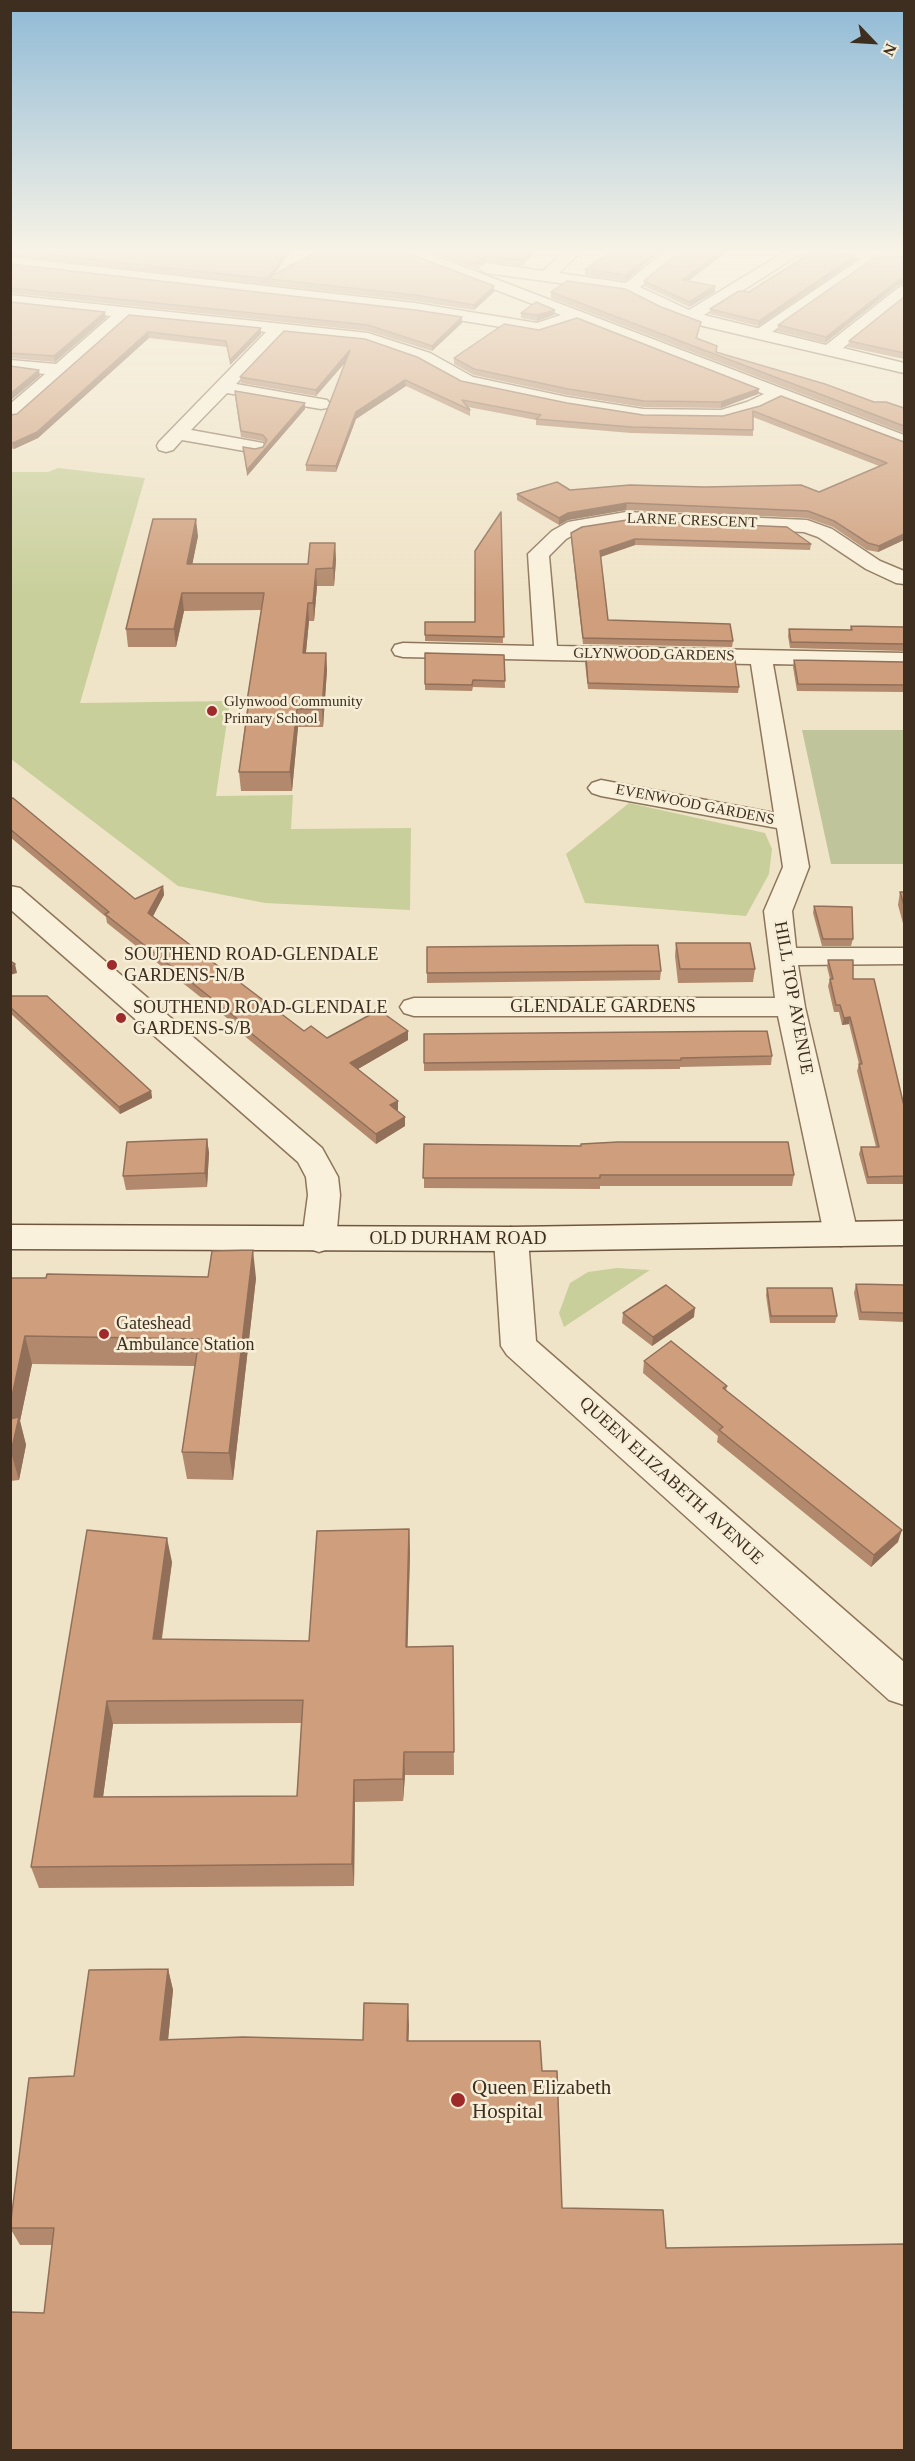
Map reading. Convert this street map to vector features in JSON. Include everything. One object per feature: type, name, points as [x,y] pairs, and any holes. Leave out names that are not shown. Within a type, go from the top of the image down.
[{"type":"street","points":[[18,366],[59,370]]},
{"type":"street","points":[[10,414],[64,366]]},
{"type":"street","points":[[244,366],[172,440],[256,447]]},
{"type":"street","points":[[440,366],[467,381],[632,413],[673,416],[722,415],[753,406],[780,393]]},
{"type":"street","points":[[708,366],[904,441]]},
{"type":"street","points":[[224,387],[321,404]]},
{"type":"street","name":"LARNE CRESCENT","points":[[546,653],[538,554],[558,535],[575,526],[626,518],[807,526],[825,533],[873,565],[904,578]]},
{"type":"street","name":"GLYNWOOD GARDENS","points":[[403,650],[904,660]]},
{"type":"street","name":"HILL TOP AVENUE","points":[[761,658],[796,867],[778,911],[783,957],[791,1007],[841,1234]]},
{"type":"street","name":"EVENWOOD GARDENS","points":[[601,788],[789,823]]},
{"type":"street","points":[[10,894],[311,1156],[322,1177],[324,1195],[319,1239]]},
{"type":"street","points":[[783,957],[904,956]]},
{"type":"street","name":"GLENDALE GARDENS","points":[[414,1007],[791,1007]]},
{"type":"street","name":"OLD DURHAM ROAD","points":[[10,1237],[511,1239],[904,1233]]},
{"type":"street","name":"QUEEN ELIZABETH AVENUE","points":[[511,1239],[519,1346],[904,1687]]},
{"type":"green space","points":[[58,468],[145,478],[80,703],[230,701],[216,796],[293,795],[291,829],[411,828],[410,910],[265,903],[178,886],[11,759],[11,472],[48,472]]},
{"type":"green space","points":[[802,730],[904,730],[904,864],[831,864]]},
{"type":"green space","points":[[629,803],[765,833],[772,849],[769,874],[746,916],[585,903],[566,854]]},
{"type":"green space","points":[[617,1268],[650,1270],[564,1327],[559,1313],[570,1283],[588,1272]]},
{"type":"building","points":[[10,366],[39,370],[10,394]]},
{"type":"building","points":[[71,366],[110,366],[37,432],[10,443],[10,415],[17,414]]},
{"type":"building","points":[[251,366],[337,366],[316,390],[240,377]]},
{"type":"building","points":[[344,366],[433,366],[461,381],[567,403],[643,415],[723,416],[760,406],[781,396],[904,442],[904,534],[879,546],[868,543],[834,521],[808,511],[627,503],[568,513],[559,518],[517,494],[557,482],[570,490],[630,485],[705,487],[801,485],[819,492],[887,463],[753,411],[753,430],[631,427],[536,419],[541,415],[462,400],[470,410],[405,380],[356,412],[336,466],[306,465]]},
{"type":"building","points":[[468,366],[700,366],[759,389],[721,402],[644,401],[568,389]]},
{"type":"building","points":[[746,366],[763,366],[825,384],[874,402],[886,402],[904,408],[904,426]]},
{"type":"building","points":[[235,391],[305,403],[247,470],[243,447],[255,449],[263,447],[267,440],[263,435],[241,431]]},
{"type":"building","points":[[501,512],[504,637],[425,635],[425,622],[475,622],[475,551]]},
{"type":"building","points":[[153,519],[196,519],[187,564],[308,564],[310,543],[335,543],[333,568],[316,569],[313,603],[308,603],[303,653],[326,653],[322,709],[297,709],[290,772],[239,772],[249,701],[247,701],[264,593],[182,593],[174,629],[126,629]]},
{"type":"building","points":[[627,520],[787,527],[811,544],[635,539],[600,551],[608,620],[730,624],[733,641],[583,638],[571,533],[582,527]]},
{"type":"building","points":[[851,626],[904,627],[904,644],[791,642],[789,629],[852,630]]},
{"type":"building","points":[[425,653],[504,655],[505,681],[473,680],[472,685],[425,684]]},
{"type":"building","points":[[586,657],[735,660],[739,687],[588,683]]},
{"type":"building","points":[[794,660],[904,662],[904,685],[798,684]]},
{"type":"building","points":[[13,798],[135,899],[163,886],[148,913],[304,1031],[311,1026],[327,1038],[379,1010],[408,1031],[350,1063],[398,1101],[390,1105],[405,1117],[376,1134],[241,1025],[244,1024],[105,914],[109,912],[10,829],[10,799]]},
{"type":"building","points":[[900,892],[904,892],[904,905]]},
{"type":"building","points":[[814,906],[852,907],[853,939],[823,939]]},
{"type":"building","points":[[676,943],[750,943],[755,969],[680,969]]},
{"type":"building","points":[[658,945],[661,971],[427,973],[427,947]]},
{"type":"building","points":[[828,960],[853,960],[853,979],[874,979],[904,1106],[904,1176],[868,1177],[861,1147],[879,1147],[850,1017],[844,1018],[840,1005],[836,1005]]},
{"type":"building","points":[[10,996],[47,996],[151,1091],[119,1107],[10,1007]]},
{"type":"building","points":[[767,1031],[772,1056],[681,1058],[681,1060],[424,1063],[424,1034]]},
{"type":"building","points":[[207,1139],[205,1173],[123,1176],[127,1142]]},
{"type":"building","points":[[788,1142],[794,1175],[423,1178],[424,1144],[581,1146],[581,1144]]},
{"type":"building","points":[[253,1250],[229,1453],[182,1452],[199,1339],[25,1336],[10,1405],[10,1278],[46,1278],[47,1274],[208,1277],[212,1251]]},
{"type":"building","points":[[856,1284],[904,1285],[904,1313],[861,1312]]},
{"type":"building","points":[[666,1285],[695,1308],[653,1337],[623,1313]]},
{"type":"building","points":[[767,1288],[832,1288],[837,1316],[771,1316]]},
{"type":"building","points":[[671,1341],[727,1386],[723,1388],[902,1530],[874,1555],[719,1430],[723,1427],[644,1361]]},
{"type":"building","points":[[19,1417],[11,1452],[10,1452],[10,1419]]},
{"type":"building","points":[[409,1529],[406,1647],[453,1646],[454,1752],[404,1752],[403,1779],[354,1780],[352,1864],[31,1867],[87,1530],[167,1538],[153,1639],[309,1641],[317,1531]],"holes":[[[303,1700],[297,1796],[94,1797],[107,1701]]]},
{"type":"building","points":[[168,1969],[160,2040],[243,2037],[363,2040],[364,2003],[408,2004],[407,2041],[540,2041],[542,2071],[557,2071],[562,2208],[663,2210],[666,2248],[904,2244],[904,2451],[10,2451],[10,2312],[44,2313],[54,2228],[10,2228],[29,2078],[74,2076],[89,1970]]},
{"type":"place","name":"Glynwood Community Primary School","points":[[212,711]]},
{"type":"place","name":"SOUTHEND ROAD-GLENDALE GARDENS-N/B","points":[[112,965]]},
{"type":"place","name":"SOUTHEND ROAD-GLENDALE GARDENS-S/B","points":[[121,1018]]},
{"type":"place","name":"Gateshead Ambulance Station","points":[[104,1334]]},
{"type":"place","name":"Queen Elizabeth Hospital","points":[[458,2100]]}]
